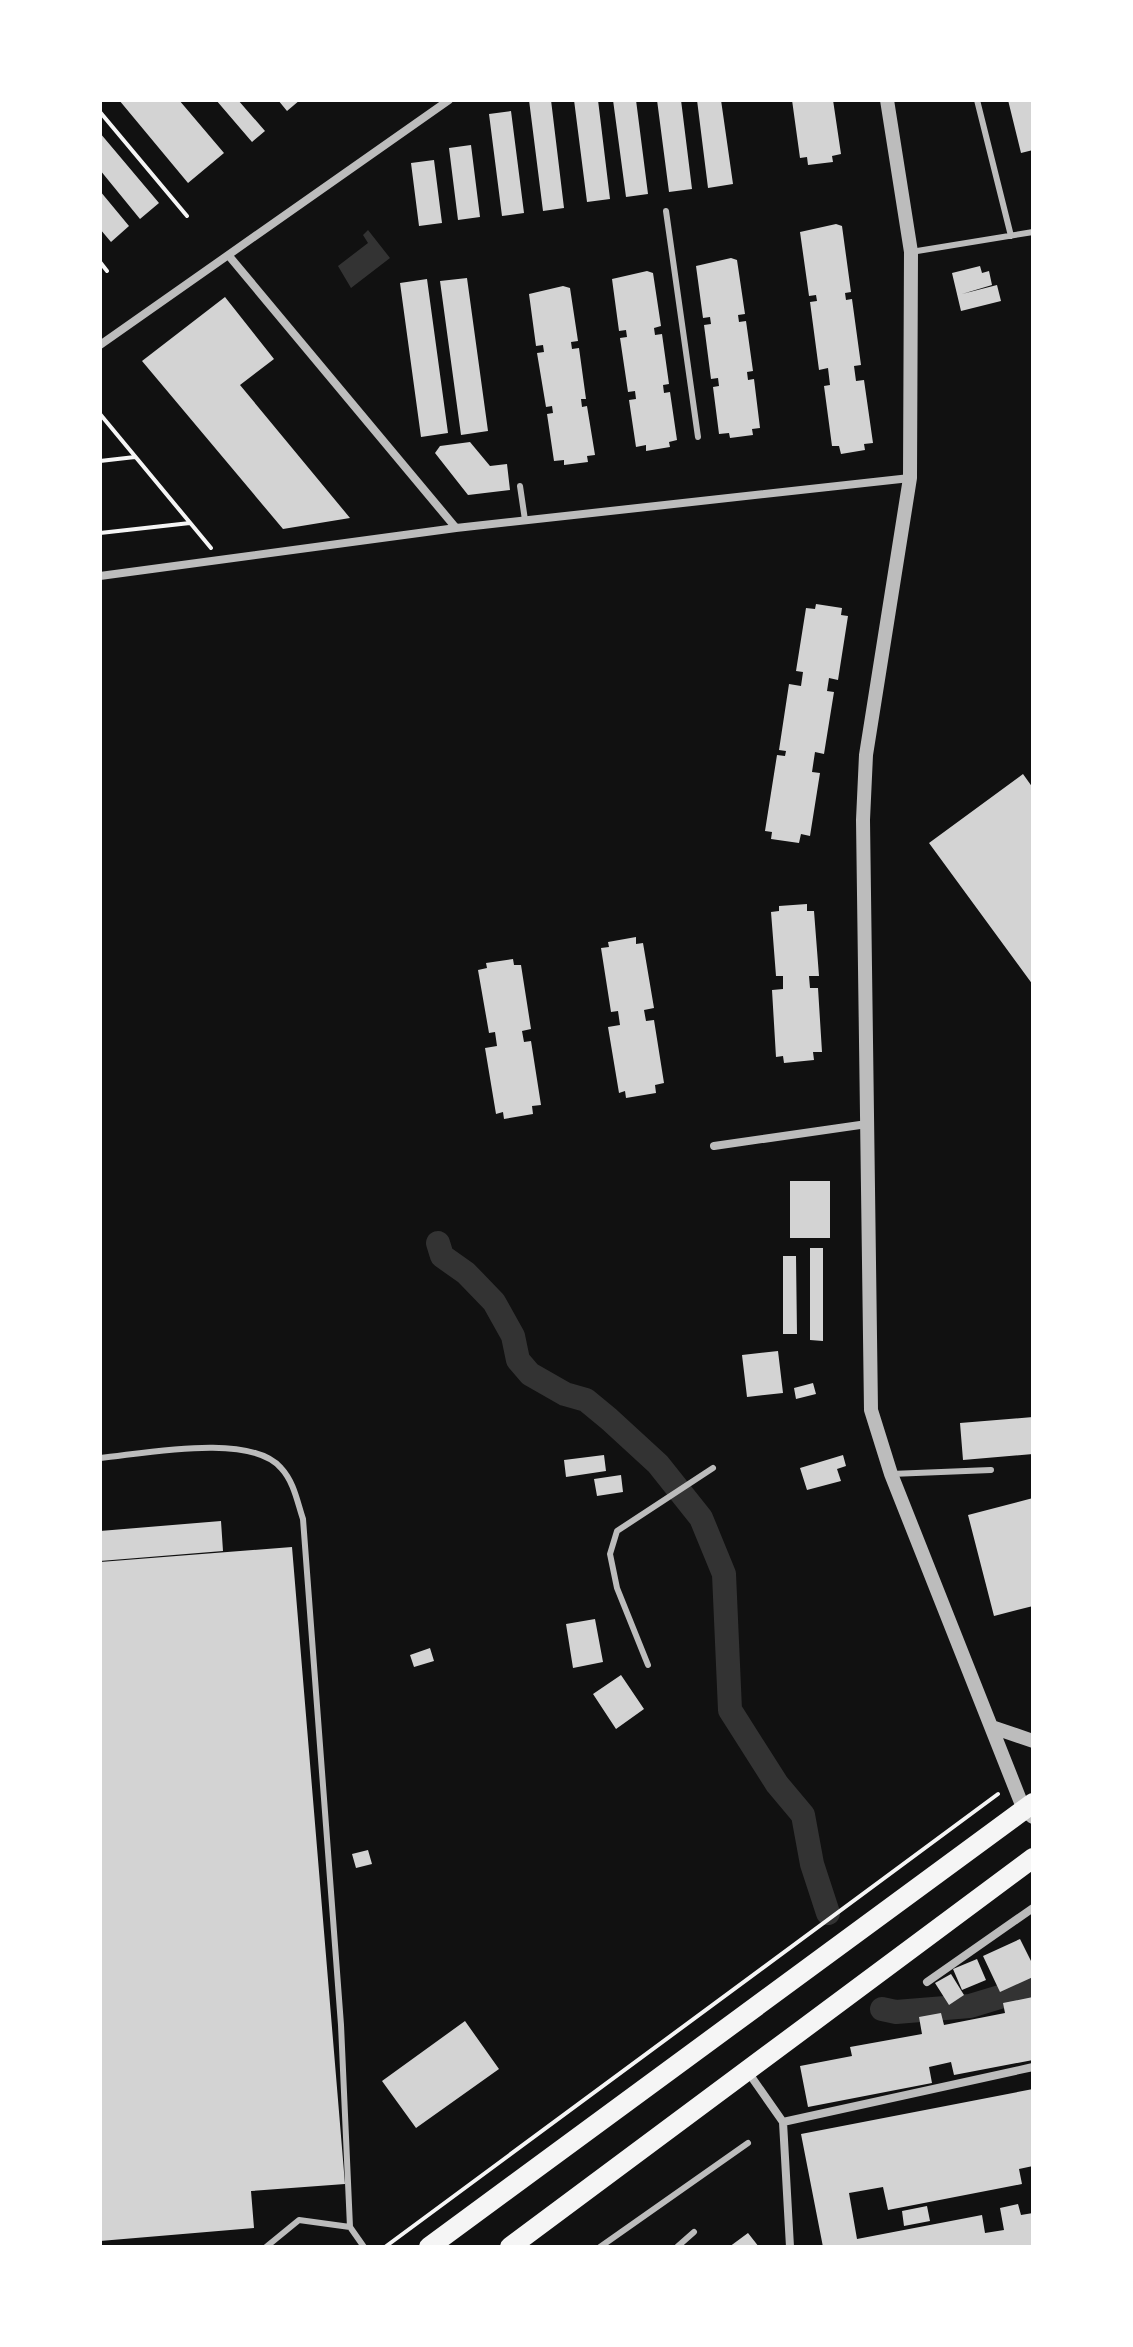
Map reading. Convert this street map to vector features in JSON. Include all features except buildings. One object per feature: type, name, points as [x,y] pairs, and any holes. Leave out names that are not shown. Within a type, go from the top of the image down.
[{"type":"highway","points":[[429,2247],[1030,1810]]},
{"type":"highway","points":[[510,2247],[1033,1858]]},
{"type":"street","points":[[100,345],[449,100]]},
{"type":"street","points":[[887,100],[911,252],[910,478],[866,755],[863,820],[871,1410],[891,1474],[1014,1783],[1030,1810]]},
{"type":"street","points":[[229,256],[456,528]]},
{"type":"street","points":[[100,576],[456,528],[910,478]]},
{"type":"street","points":[[714,1146],[867,1124]]},
{"type":"street","points":[[992,1727],[1033,1741]]},
{"type":"street","points":[[927,1982],[1033,1908]]},
{"type":"street","points":[[783,2122],[1033,2067]]},
{"type":"street","points":[[748,2072],[783,2122],[790,2247]]},
{"type":"lane","points":[[977,100],[1011,236]]},
{"type":"lane","points":[[666,211],[698,437]]},
{"type":"lane","points":[[911,252],[1033,232]]},
{"type":"lane","points":[[520,486],[525,520]]},
{"type":"lane","points":[[100,1458],[206,1448],[245,1450],[272,1460],[292,1485],[303,1519],[341,2025],[350,2227],[364,2247]]},
{"type":"lane","points":[[648,1665],[617,1588],[610,1554],[617,1531],[713,1468]]},
{"type":"lane","points":[[891,1474],[991,1470]]},
{"type":"lane","points":[[600,2247],[748,2143]]},
{"type":"lane","points":[[266,2247],[299,2220],[350,2227]]},
{"type":"lane","points":[[677,2247],[694,2232]]},
{"type":"path","points":[[100,112],[187,216]]},
{"type":"path","points":[[100,262],[107,271]]},
{"type":"path","points":[[100,414],[217,560]]},
{"type":"path","points":[[100,461],[135,457]]},
{"type":"path","points":[[100,533],[190,523]]},
{"type":"path","points":[[385,2247],[1014,1783]]},
{"type":"shaded area","points":[[368,230],[390,258],[351,288],[338,266],[368,243],[363,235]]},
{"type":"waterway","points":[[438,1243],[442,1256],[466,1273],[494,1302],[513,1336],[518,1360],[530,1374],[565,1394],[586,1400],[609,1419],[658,1464],[701,1518],[724,1574],[730,1710],[777,1784],[803,1815],[812,1864],[828,1913]]},
{"type":"waterway","points":[[882,2009],[896,2012],[970,2006],[1033,1987]]}]
